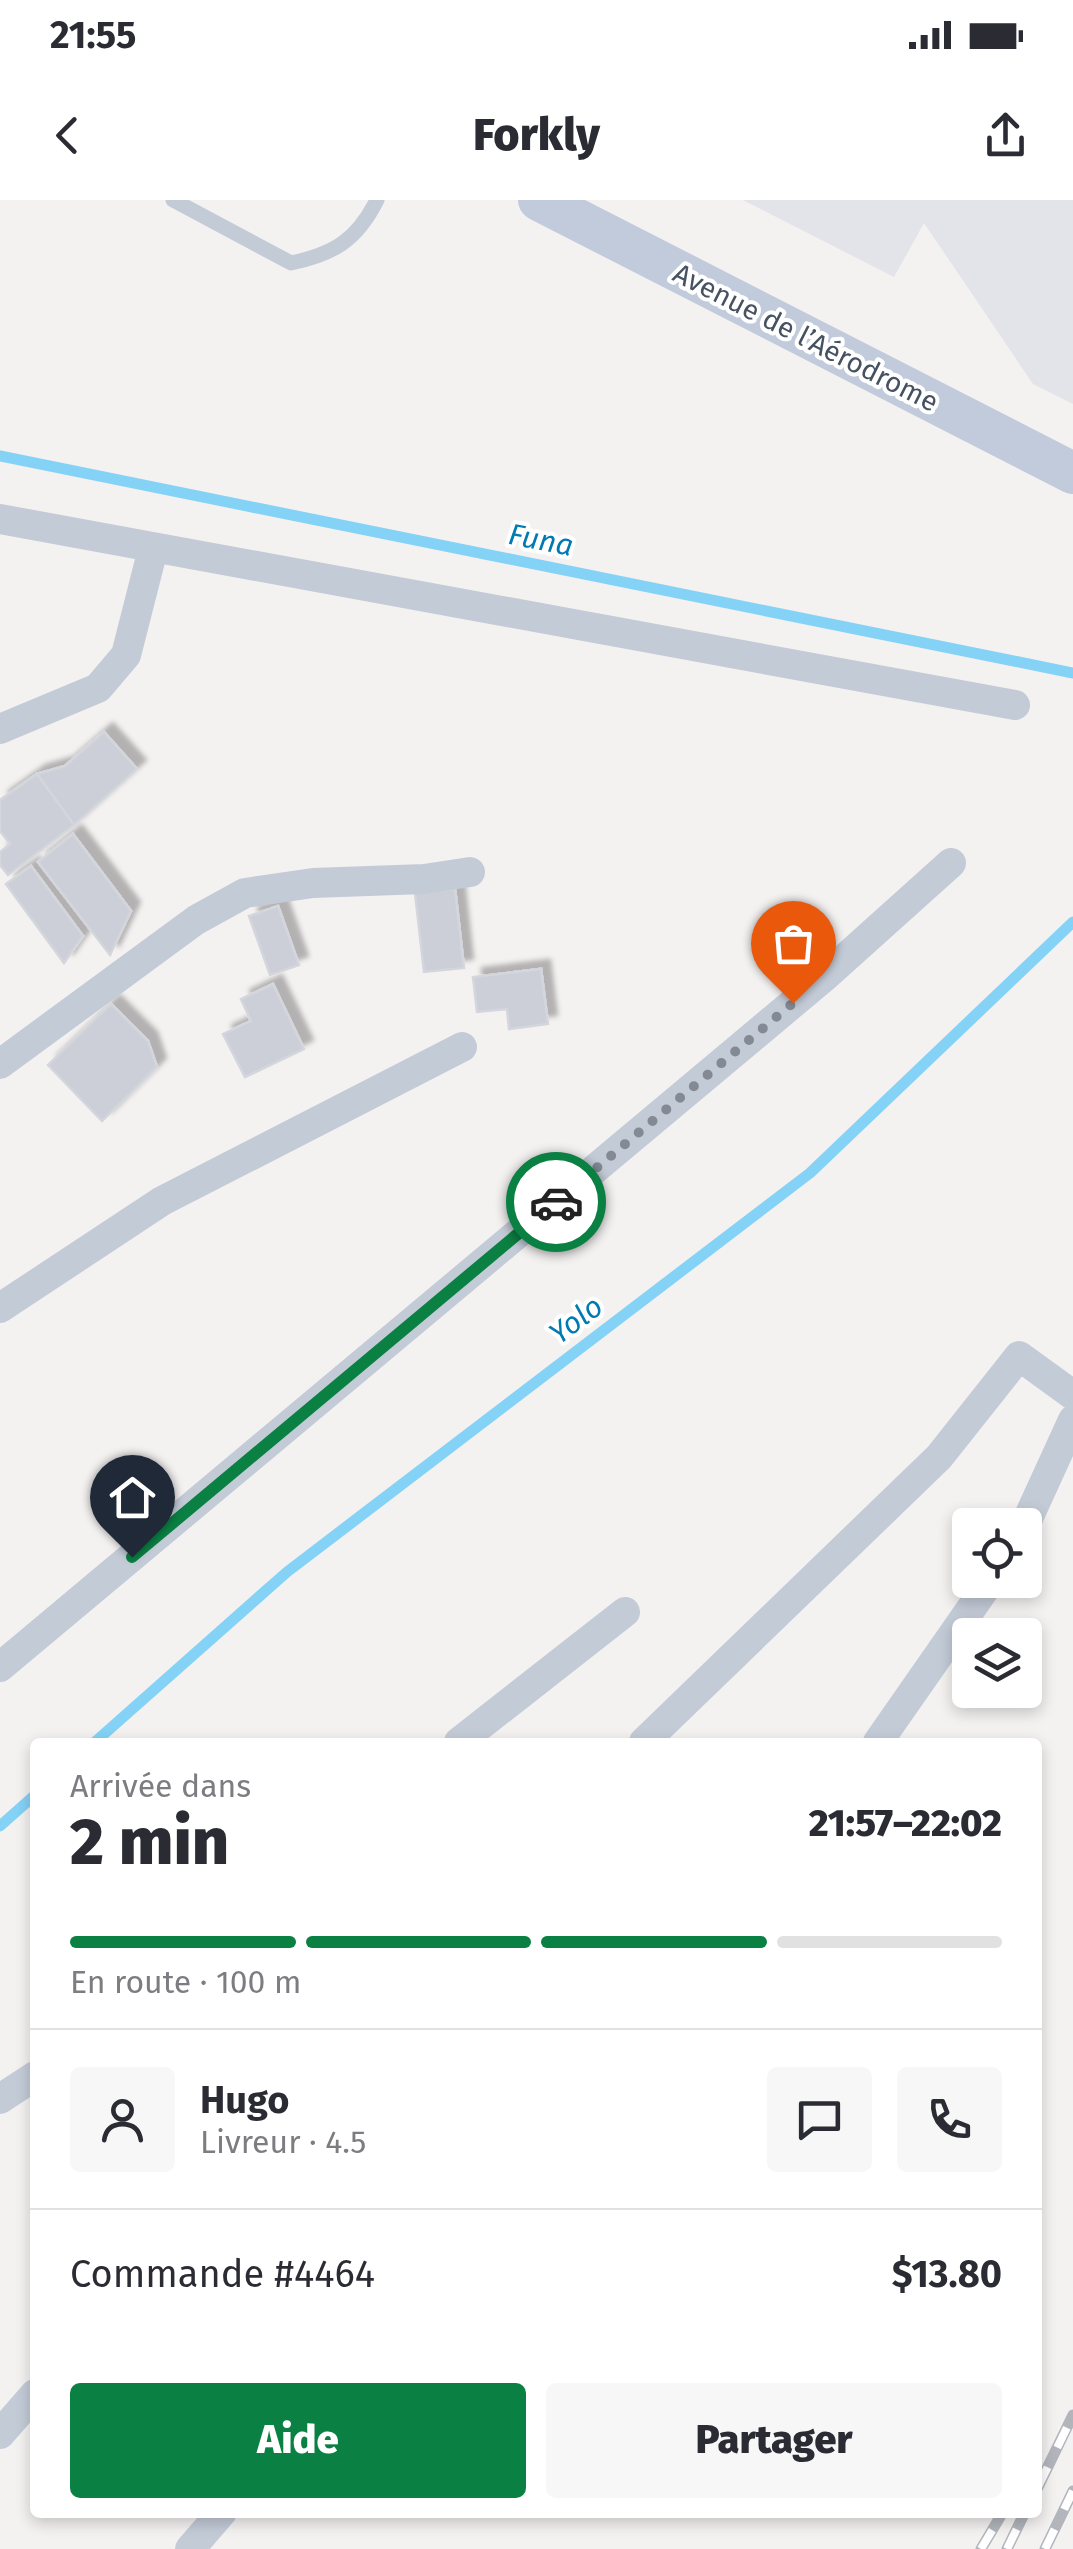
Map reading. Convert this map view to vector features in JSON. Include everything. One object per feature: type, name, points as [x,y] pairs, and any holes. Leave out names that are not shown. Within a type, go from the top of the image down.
[{"type":"main road","name":"Avenue de l’Aérodrome","points":[[538,200],[1069,480]]},
{"type":"street","points":[[0,519],[1015,705]]},
{"type":"street","points":[[0,728],[98,688],[108,677],[126,655],[153,549]]},
{"type":"street","points":[[4,1656],[823,978],[950,863]]},
{"type":"street","points":[[0,1064],[196,920],[245,893],[313,883],[424,879],[470,872]]},
{"type":"street","points":[[0,1308],[162,1201],[462,1047]]},
{"type":"street","points":[[648,1738],[940,1456],[1019,1356],[1073,1394]]},
{"type":"street","points":[[1033,1508],[1073,1420]]},
{"type":"street","points":[[881,1738],[979,1598]]},
{"type":"street","points":[[464,1738],[625,1612]]},
{"type":"street","points":[[0,2099],[30,2079]]},
{"type":"street","points":[[0,2434],[30,2400]]},
{"type":"street","points":[[190,2549],[217,2518]]},
{"type":"lane","points":[[172,200],[291,263],[328,255],[364,225],[377,200]]},
{"type":"shaded area","points":[[743,200],[1073,200],[1073,404],[1033,384],[924,223],[894,277]]},
{"type":"building","points":[[104,732],[137,769],[74,825],[37,774],[65,766]]},
{"type":"building","points":[[37,774],[74,825],[8,875],[0,865],[0,852],[10,844],[0,831],[0,800]]},
{"type":"building","points":[[73,834],[131,911],[110,955],[38,862]]},
{"type":"building","points":[[31,866],[83,936],[64,963],[6,884]]},
{"type":"building","points":[[455,889],[464,968],[424,972],[415,893]]},
{"type":"building","points":[[278,906],[299,965],[270,975],[249,916]]},
{"type":"building","points":[[541,969],[548,1024],[509,1029],[507,1009],[477,1012],[473,977]]},
{"type":"building","points":[[273,984],[304,1049],[245,1077],[223,1034],[251,1021],[241,999]]},
{"type":"building","points":[[111,1004],[148,1041],[157,1067],[102,1121],[48,1065]]},
{"type":"waterway","name":"Funa","points":[[0,456],[1073,673]]},
{"type":"waterway","name":"Yolo","points":[[100,1738],[287,1572],[810,1173],[1073,922]]},
{"type":"waterway","name":"Yolo","points":[[0,1826],[30,1799]]},
{"type":"railway","points":[[1042,2479],[1073,2415]]},
{"type":"railway","points":[[1045,2549],[1073,2491]]},
{"type":"railway","points":[[981,2549],[999,2518]]},
{"type":"railway","points":[[1007,2549],[1022,2518]]},
{"type":"way so far","points":[[556,1202],[793,1003]]},
{"type":"route","points":[[132,1557],[556,1202]]}]
